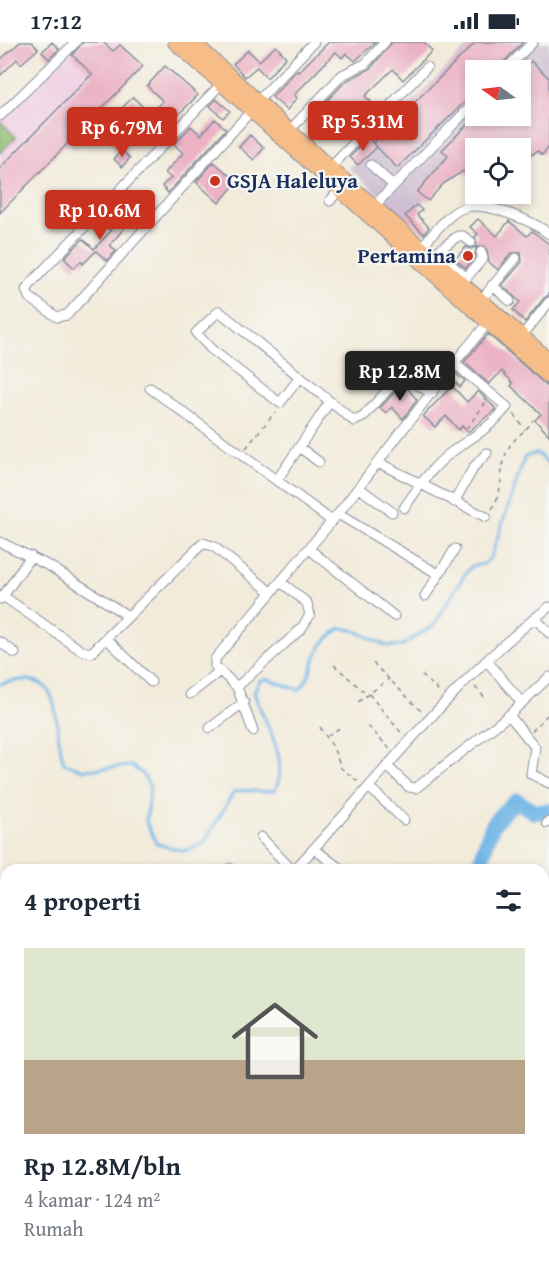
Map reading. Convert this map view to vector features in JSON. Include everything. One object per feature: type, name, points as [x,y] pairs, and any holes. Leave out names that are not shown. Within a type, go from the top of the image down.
[{"type":"highway","points":[[175,42],[221,84],[289,130],[474,299],[549,360]]},
{"type":"highway","points":[[193,42],[254,107],[339,190],[464,280],[488,323],[549,377]]},
{"type":"street","points":[[0,116],[76,42]]},
{"type":"street","points":[[221,84],[34,279],[26,290],[29,297],[57,317],[67,315],[314,42]]},
{"type":"street","points":[[289,130],[342,75],[365,64],[385,42]]},
{"type":"street","points":[[515,60],[533,42]]},
{"type":"street","points":[[330,168],[427,67]]},
{"type":"street","points":[[374,206],[465,111]]},
{"type":"street","points":[[371,165],[393,185]]},
{"type":"street","points":[[330,201],[339,190]]},
{"type":"street","points":[[428,255],[456,213],[466,207],[478,207],[522,218],[549,234]]},
{"type":"street","points":[[428,255],[461,235],[471,242]]},
{"type":"street","points":[[464,280],[484,257],[481,252]]},
{"type":"street","points":[[474,299],[492,285],[516,258]]},
{"type":"street","points":[[492,285],[510,301]]},
{"type":"street","points":[[522,336],[549,302]]},
{"type":"street","points":[[300,377],[280,404],[196,336],[197,331],[219,311],[300,377],[329,403],[349,418],[358,420],[402,374],[409,376],[432,394]]},
{"type":"street","points":[[253,731],[237,687],[214,664],[215,659],[359,488],[454,363],[488,323]]},
{"type":"street","points":[[405,508],[420,485],[448,455],[489,428],[507,406],[454,363]]},
{"type":"street","points":[[150,388],[277,480],[335,517],[438,574]]},
{"type":"street","points":[[277,480],[329,403]]},
{"type":"street","points":[[299,447],[319,462]]},
{"type":"street","points":[[454,502],[474,467],[487,453]]},
{"type":"street","points":[[379,463],[486,517]]},
{"type":"street","points":[[359,488],[392,512]]},
{"type":"street","points":[[0,542],[31,556],[128,616]]},
{"type":"street","points":[[31,556],[2,598],[85,652],[93,653],[203,543],[210,544],[271,592]]},
{"type":"street","points":[[309,549],[394,616]]},
{"type":"street","points":[[425,596],[455,549]]},
{"type":"street","points":[[237,687],[301,629],[310,615],[307,603],[280,582]]},
{"type":"street","points":[[299,864],[448,700],[487,660],[549,607]]},
{"type":"street","points":[[535,618],[549,633]]},
{"type":"street","points":[[107,639],[151,682]]},
{"type":"street","points":[[0,642],[15,653]]},
{"type":"street","points":[[487,660],[522,703]]},
{"type":"street","points":[[190,694],[220,671]]},
{"type":"street","points":[[388,767],[409,787],[416,788],[510,715],[549,677]]},
{"type":"street","points":[[210,728],[244,702]]},
{"type":"street","points":[[510,715],[535,747],[531,774],[549,783]]},
{"type":"street","points":[[368,789],[404,820]]},
{"type":"street","points":[[261,837],[287,864]]},
{"type":"street","points":[[314,849],[334,864]]},
{"type":"path","points":[[467,428],[493,394]]},
{"type":"path","points":[[241,454],[280,404]]},
{"type":"path","points":[[507,406],[525,430]]},
{"type":"path","points":[[486,517],[500,494],[502,468],[508,449],[533,420]]},
{"type":"path","points":[[373,663],[430,720]]},
{"type":"path","points":[[334,665],[368,694],[410,742]]},
{"type":"path","points":[[422,675],[448,700]]},
{"type":"path","points":[[358,702],[390,678]]},
{"type":"path","points":[[468,680],[486,699]]},
{"type":"path","points":[[528,736],[549,713]]},
{"type":"path","points":[[327,736],[342,726]]},
{"type":"path","points":[[368,726],[397,756]]},
{"type":"path","points":[[320,727],[327,736],[341,768],[368,789]]},
{"type":"shaded area","points":[[81,42],[122,42],[0,168],[0,122]]},
{"type":"shaded area","points":[[471,42],[549,42],[549,139],[531,144],[531,138],[465,138],[465,155],[441,170],[411,224],[349,168]]},
{"type":"green space","points":[[0,121],[16,137],[0,153]]},
{"type":"building","points":[[20,42],[32,42],[38,49],[21,64],[17,59],[0,76],[0,60]]},
{"type":"building","points":[[52,42],[59,49],[49,59],[42,52]]},
{"type":"building","points":[[83,42],[103,42],[113,51],[120,45],[143,66],[0,213],[0,168],[92,74],[72,55]]},
{"type":"building","points":[[329,42],[376,42],[355,61],[346,53],[342,58],[336,52],[294,95],[297,98],[287,110],[272,97],[297,70],[298,72]]},
{"type":"building","points":[[392,42],[424,42],[432,51],[403,80],[393,69],[365,96],[371,102],[333,134],[315,113],[346,81],[370,69]]},
{"type":"building","points":[[476,42],[523,42],[506,60],[465,60],[465,102],[397,168],[373,143]]},
{"type":"building","points":[[276,46],[286,57],[267,78],[257,67],[245,77],[233,64],[248,50],[259,61]]},
{"type":"building","points":[[531,61],[549,78],[549,147],[542,155],[538,151],[531,155],[531,138],[465,138],[465,173],[463,171],[443,184],[428,201],[417,192],[448,156],[442,150],[466,126],[531,126]]},
{"type":"building","points":[[165,66],[198,95],[163,130],[148,117],[163,101],[147,86]]},
{"type":"building","points":[[133,97],[148,112],[115,145],[100,130]]},
{"type":"building","points":[[216,99],[230,111],[223,118],[210,106]]},
{"type":"building","points":[[215,119],[226,129],[168,193],[162,186],[171,178],[165,173],[183,153],[174,144],[191,126],[201,135]]},
{"type":"building","points":[[250,135],[264,148],[254,160],[239,147]]},
{"type":"building","points":[[368,138],[377,147],[358,165],[350,157]]},
{"type":"building","points":[[122,150],[130,158],[122,167],[114,159]]},
{"type":"building","name":"GSJA Haleluya","points":[[214,162],[237,182],[219,203],[196,182]]},
{"type":"building","points":[[416,205],[422,210],[417,215],[429,227],[424,234],[405,216]]},
{"type":"building","points":[[117,208],[131,220],[110,245],[116,251],[107,261],[96,251],[83,264],[81,261],[74,268],[64,258],[83,239],[94,249],[111,231],[103,224]]},
{"type":"building","points":[[478,219],[497,236],[509,221],[527,236],[532,231],[549,244],[549,295],[525,322],[513,310],[520,302],[502,285],[522,262],[521,253],[511,253],[498,270],[489,262],[487,250],[483,246],[476,248],[475,257],[466,268],[455,259],[466,247],[471,249],[477,246],[475,237],[478,234],[470,227]]},
{"type":"building","points":[[488,334],[549,388],[549,435],[535,420],[541,414],[511,386],[513,383],[502,371],[489,384],[464,362]]},
{"type":"building","points":[[455,373],[465,381],[460,387],[451,378]]},
{"type":"building","points":[[403,383],[417,400],[403,419],[392,407],[386,413],[380,408]]},
{"type":"building","points":[[452,386],[467,402],[478,391],[496,409],[468,432],[462,426],[459,430],[446,416],[435,427],[423,416]]},
{"type":"waterway","points":[[0,684],[22,680],[37,682],[47,689],[56,713],[64,763],[84,770],[131,766],[142,773],[150,787],[146,822],[157,844],[184,851],[204,843],[234,792],[275,790],[280,766],[274,741],[254,692],[260,680],[267,679],[299,690],[306,682],[322,645],[341,628],[353,630],[387,646],[401,646],[434,625],[465,574],[472,566],[484,564],[491,557],[525,457],[537,453],[549,464]]},
{"type":"waterway","points":[[480,864],[494,824],[517,801],[534,812],[549,811]]},
{"type":"place","name":"GSJA Haleluya","points":[[215,181]]},
{"type":"place","name":"Pertamina","points":[[468,256]]}]
